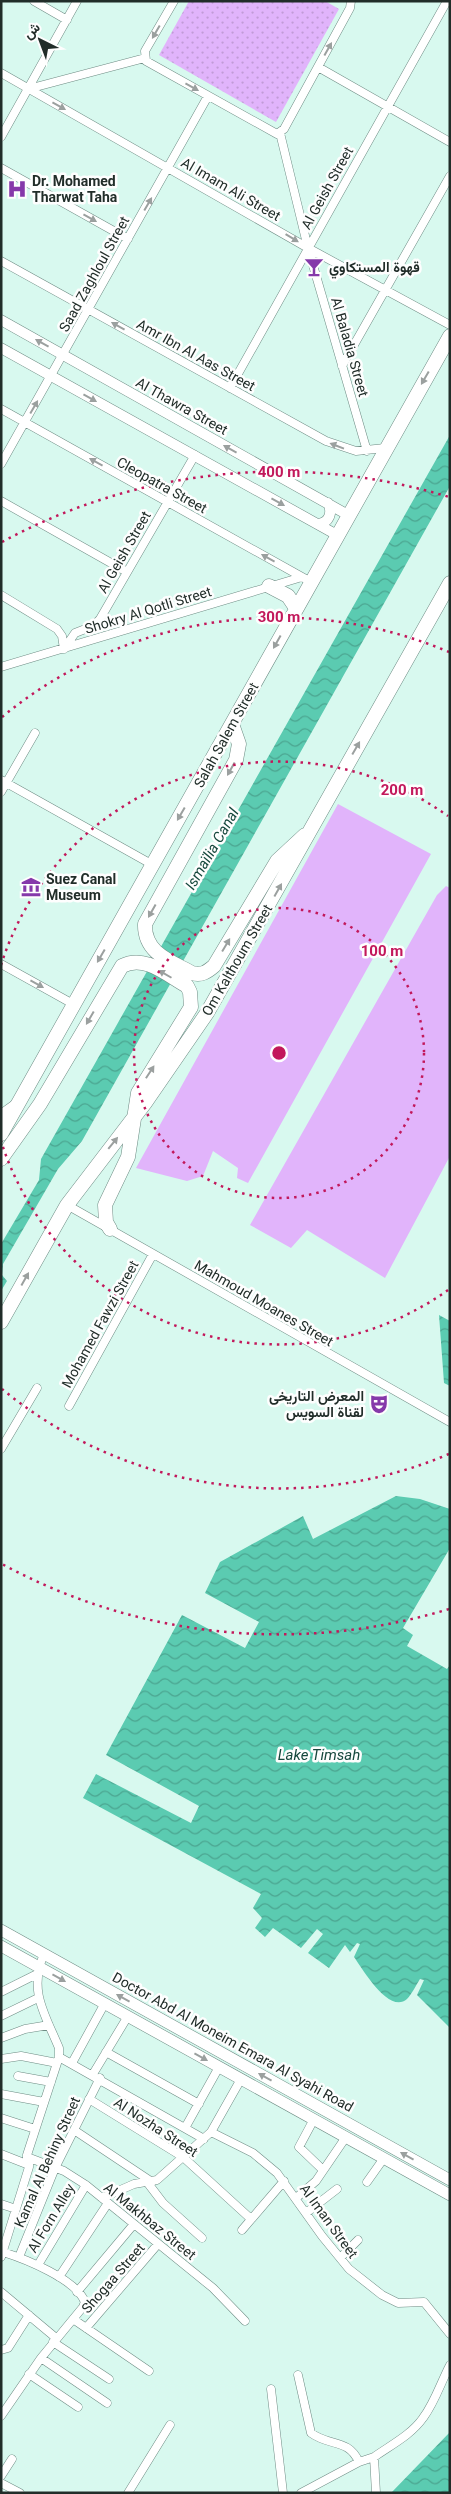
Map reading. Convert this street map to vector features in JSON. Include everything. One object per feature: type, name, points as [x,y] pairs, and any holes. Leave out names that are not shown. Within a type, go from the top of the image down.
[{"type":"highway","name":"Salah Salem Street","points":[[1,1134],[296,608],[306,579],[337,535],[450,336]]},
{"type":"highway","name":"Om Kalthoum Street","points":[[1,1322],[67,1205],[134,1117],[207,1013],[450,583]]},
{"type":"highway","points":[[269,586],[288,596],[296,608]]},
{"type":"highway","points":[[148,956],[145,924],[236,760],[239,744],[232,724]]},
{"type":"highway","points":[[189,980],[214,966],[278,861],[296,842],[310,832]]},
{"type":"highway","points":[[1,1159],[40,1104],[117,972],[129,962],[148,956],[189,980]]},
{"type":"highway","points":[[110,1229],[106,1222],[105,1205],[128,1157],[136,1100],[143,1084],[191,1007],[189,980]]},
{"type":"main road","name":"Doctor Abd Al Moneim Emara Al Syahi Road","points":[[1,1930],[450,2180]]},
{"type":"main road","name":"Doctor Abd Al Moneim Emara Al Syahi Road","points":[[1,1946],[38,1971],[105,2003],[450,2195]]},
{"type":"street","points":[[34,1],[67,20]]},
{"type":"street","points":[[1,137],[78,1]]},
{"type":"street","points":[[174,1],[145,52],[145,58],[149,63],[274,133],[280,133],[350,8],[351,1]]},
{"type":"street","name":"Al Geish Street","points":[[230,388],[447,1]]},
{"type":"street","points":[[28,89],[145,58]]},
{"type":"street","points":[[318,67],[450,142]]},
{"type":"street","name":"Al Imam Ali Street","points":[[1,73],[169,167],[308,248],[450,325]]},
{"type":"street","name":"Saad Zaghloul Street","points":[[1,464],[208,96]]},
{"type":"street","name":"Al Baladia Street","points":[[280,133],[308,248],[367,451]]},
{"type":"street","points":[[1,168],[128,239]]},
{"type":"street","points":[[342,366],[450,176]]},
{"type":"street","name":"Amr Ibn Al Aas Street","points":[[1,261],[335,446],[367,451],[385,448]]},
{"type":"street","name":"Al Thawra Street","points":[[1,320],[348,515]]},
{"type":"street","points":[[1,348],[337,535]]},
{"type":"street","name":"Cleopatra Street","points":[[1,409],[306,579]]},
{"type":"street","name":"Al Geish Street","points":[[64,649],[75,633],[93,626],[100,619],[195,455]]},
{"type":"street","points":[[1,502],[127,572]]},
{"type":"street","points":[[318,524],[327,521],[330,517],[331,512],[328,504]]},
{"type":"street","name":"Shokry Al Qotli Street","points":[[1,667],[269,586],[306,579]]},
{"type":"street","points":[[1,595],[58,629],[62,636],[64,649]]},
{"type":"street","points":[[1,792],[4,782],[35,733]]},
{"type":"street","points":[[4,782],[153,865]]},
{"type":"street","points":[[1,964],[73,1004]]},
{"type":"street","points":[[1,1115],[20,1102]]},
{"type":"street","name":"Mahmoud Moanes Street","points":[[67,1205],[450,1422]]},
{"type":"street","name":"Mohamed Fawzi Street","points":[[69,1406],[153,1254]]},
{"type":"street","points":[[1,1449],[36,1388]]},
{"type":"street","points":[[44,1954],[38,1971],[38,1998],[59,2048],[58,2060],[35,2129],[16,2209],[3,2250],[38,2265],[59,2277],[77,2292],[134,2224]]},
{"type":"street","points":[[1,1992],[38,1971]]},
{"type":"street","points":[[1,2016],[38,1998]]},
{"type":"street","points":[[72,2063],[105,2003]]},
{"type":"street","name":"Kamal Al Behiny Street","points":[[19,2257],[55,2168],[89,2099],[106,2052],[128,2016]]},
{"type":"street","points":[[1,2038],[25,2029],[49,2025]]},
{"type":"street","points":[[106,2052],[199,2104]]},
{"type":"street","points":[[1,2059],[21,2056],[72,2063],[204,2139]]},
{"type":"street","points":[[185,2128],[219,2067]]},
{"type":"street","points":[[18,2076],[51,2082]]},
{"type":"street","points":[[59,2277],[105,2201],[134,2184],[157,2180],[204,2139],[211,2132],[241,2079]]},
{"type":"street","points":[[1,2094],[44,2102]]},
{"type":"street","name":"Al Nozha Street","points":[[89,2099],[183,2157],[251,2219]]},
{"type":"street","points":[[1,2118],[35,2129]]},
{"type":"street","points":[[314,2119],[299,2147],[323,2170]]},
{"type":"street","points":[[74,2130],[150,2182],[163,2203],[202,2238]]},
{"type":"street","name":"Al Iman Street","points":[[211,2132],[262,2159],[284,2180],[306,2213],[349,2269],[382,2295],[398,2303],[424,2302],[450,2334]]},
{"type":"street","points":[[296,2198],[306,2190],[323,2170],[346,2137]]},
{"type":"street","name":"Al Makhbaz Street","points":[[1,2154],[55,2168],[86,2185],[213,2288],[245,2321]]},
{"type":"street","points":[[367,2182],[384,2158]]},
{"type":"street","points":[[242,2230],[284,2180]]},
{"type":"street","name":"Al Forn Alley","points":[[38,2265],[86,2185]]},
{"type":"street","points":[[306,2213],[337,2189]]},
{"type":"street","points":[[1,2204],[16,2209]]},
{"type":"street","points":[[340,2258],[358,2240]]},
{"type":"street","name":"Shogaa Street","points":[[86,2328],[158,2244]]},
{"type":"street","points":[[1,2292],[55,2340],[109,2379]]},
{"type":"street","name":"Shogaa Street","points":[[1,2416],[41,2358],[85,2305],[84,2299],[77,2292]]},
{"type":"street","points":[[1,2350],[8,2348],[29,2315]]},
{"type":"street","points":[[73,2319],[149,2371]]},
{"type":"street","points":[[41,2358],[107,2404]]},
{"type":"street","points":[[301,2493],[359,2462],[374,2457],[407,2434],[423,2418],[435,2398],[450,2365]]},
{"type":"street","points":[[29,2374],[78,2407]]},
{"type":"street","points":[[298,2375],[311,2433],[349,2447],[359,2462]]},
{"type":"street","points":[[271,2389],[283,2493]]},
{"type":"street","points":[[128,2493],[170,2426]]},
{"type":"street","points":[[374,2457],[376,2493]]},
{"type":"street","points":[[1,2476],[12,2459]]},
{"type":"street","points":[[1,2483],[20,2493]]},
{"type":"shaded area","points":[[189,1],[325,1],[339,9],[276,122],[159,55]]},
{"type":"shaded area","points":[[338,804],[431,854],[248,1183],[237,1178],[238,1168],[213,1151],[203,1176],[187,1181],[136,1168]]},
{"type":"shaded area","points":[[446,886],[450,888],[450,1156],[385,1278],[307,1230],[291,1248],[250,1225],[437,895]]},
{"type":"water","points":[[450,435],[450,486],[82,1141],[58,1169],[3,1264],[2,1275],[7,1281],[1,1291],[1,1244],[39,1180],[41,1159]]},
{"type":"water","points":[[439,1315],[450,1321],[450,1386],[444,1383]]},
{"type":"water","name":"Lake Timsah","points":[[396,1496],[420,1499],[450,1509],[450,1548],[403,1628],[413,1635],[407,1646],[447,1669],[450,1665],[450,2028],[417,1995],[424,1980],[420,1979],[407,1999],[400,2002],[392,2001],[377,1988],[354,1957],[360,1944],[357,1943],[350,1952],[345,1945],[329,1968],[308,1953],[323,1934],[317,1929],[301,1948],[273,1928],[265,1937],[255,1928],[262,1918],[253,1908],[261,1894],[83,1798],[96,1774],[191,1823],[199,1806],[106,1755],[182,1615],[245,1648],[259,1622],[205,1593],[220,1562],[303,1516],[313,1539]]},
{"type":"water","points":[[450,2432],[450,2493],[391,2493]]},
{"type":"place","name":"Dr. Mohamed Tharwat Taha","points":[[17,189]]},
{"type":"place","name":"قهوة المستكاوي","points":[[314,267]]},
{"type":"place","name":"Suez Canal Museum","points":[[31,887]]},
{"type":"place","name":"المعرض التاريخى لقناة السويس","points":[[379,1404]]},
{"type":"water label","name":"Ismaïlia Canal","points":[[212,849]]}]
